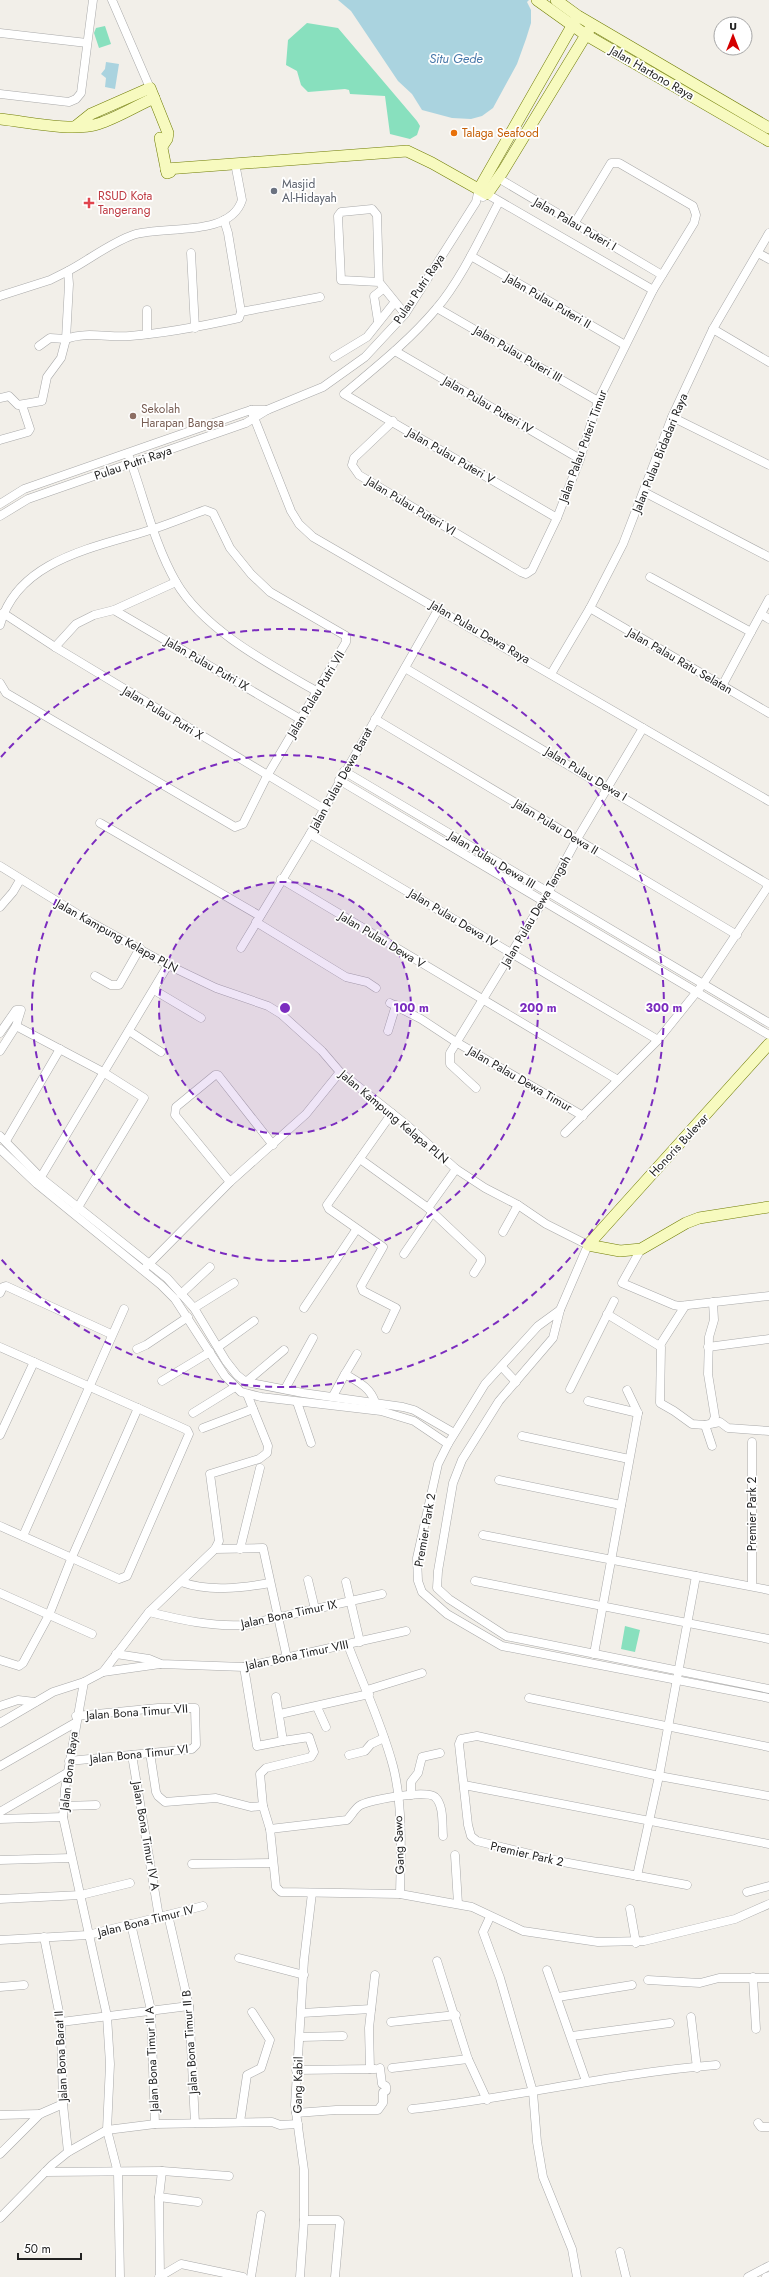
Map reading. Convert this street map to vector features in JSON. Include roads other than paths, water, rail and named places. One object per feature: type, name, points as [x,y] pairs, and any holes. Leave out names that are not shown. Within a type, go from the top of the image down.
[{"type":"street","points":[[0,94],[69,102],[76,99],[81,93],[93,0]]},
{"type":"street","points":[[112,0],[168,133],[167,139],[163,145],[167,171],[177,171],[180,168],[235,163],[407,151],[432,162],[483,191]]},
{"type":"street","name":"Jalan Hartono Raya","points":[[537,0],[575,21],[592,25],[769,128]]},
{"type":"street","name":"Jalan Hartono Raya","points":[[556,0],[586,35],[769,141]]},
{"type":"street","name":"Pulau Putri Raya","points":[[483,191],[488,172],[575,21]]},
{"type":"street","name":"Pulau Putri Raya","points":[[0,516],[28,499],[255,420],[267,410],[323,387],[365,357],[405,314],[483,191],[498,178],[592,25]]},
{"type":"street","points":[[0,33],[87,43]]},
{"type":"street","points":[[0,119],[76,126],[91,114],[154,97]]},
{"type":"street","name":"Jalan Palau Puteri Timur","points":[[526,574],[532,570],[557,518],[580,460],[598,400],[653,290],[694,223],[695,210],[693,206],[619,162],[611,163],[574,224]]},
{"type":"street","points":[[0,296],[44,282],[68,271],[134,235],[213,225],[224,220],[240,205],[242,200],[235,163]]},
{"type":"street","name":"Jalan Palau Puteri I","points":[[488,172],[662,275]]},
{"type":"street","name":"Jalan Palau Puteri I","points":[[483,191],[499,202],[653,290]]},
{"type":"street","points":[[395,351],[437,308],[471,256],[499,202]]},
{"type":"street","points":[[381,286],[345,282],[340,278],[338,216],[341,212],[372,209],[377,214],[381,286],[405,314]]},
{"type":"street","points":[[39,346],[50,338],[66,339],[76,335],[121,337],[195,328],[239,318],[241,312],[228,233],[224,220]]},
{"type":"street","name":"Jalan Pulau Bidadari Raya","points":[[551,674],[590,608],[623,544],[672,417],[713,329],[769,233]]},
{"type":"street","points":[[191,253],[195,328]]},
{"type":"street","points":[[758,253],[769,259]]},
{"type":"street","name":"Jalan Pulau Puteri II","points":[[471,256],[625,346]]},
{"type":"street","points":[[0,398],[9,396],[18,405],[43,400],[47,377],[61,358],[66,339],[69,284],[68,271]]},
{"type":"street","points":[[378,321],[374,296],[381,286]]},
{"type":"street","points":[[241,312],[320,297]]},
{"type":"street","points":[[334,358],[367,337],[376,327],[378,321],[394,303]]},
{"type":"street","name":"Jalan Pulau Puteri III","points":[[437,308],[598,400]]},
{"type":"street","points":[[147,310],[147,334]]},
{"type":"street","points":[[713,329],[769,362]]},
{"type":"street","name":"Jalan Pulau Puteri V","points":[[395,351],[344,394],[358,404],[393,422],[557,518]]},
{"type":"street","name":"Jalan Pulau Puteri IV","points":[[395,351],[580,460]]},
{"type":"street","points":[[0,440],[28,432],[30,429],[22,405]]},
{"type":"street","name":"Pulau Putri Raya","points":[[0,504],[24,489],[251,410],[267,410]]},
{"type":"street","name":"Jalan Pulau Dewa Raya","points":[[251,410],[291,512],[299,524],[313,537],[439,608],[769,801]]},
{"type":"street","points":[[672,417],[769,465]]},
{"type":"street","name":"Jalan Pulau Puteri VI","points":[[393,422],[354,458],[352,464],[359,475],[526,574]]},
{"type":"street","points":[[128,454],[152,530],[176,582],[197,608],[254,656],[316,691]]},
{"type":"street","points":[[644,492],[769,557]]},
{"type":"street","name":"Jalan Pulau Putri VII","points":[[0,625],[3,613],[20,588],[46,568],[79,552],[152,530],[205,510],[213,513],[230,548],[251,574],[270,592],[346,636],[346,642],[267,776],[243,824],[235,827],[6,693],[0,683]]},
{"type":"street","points":[[650,577],[751,632]]},
{"type":"street","points":[[55,647],[76,624],[94,615],[114,610],[176,582]]},
{"type":"street","points":[[722,686],[769,599]]},
{"type":"street","name":"Jalan Pulau Dewa Barat","points":[[241,948],[281,879],[310,834],[344,771],[439,608]]},
{"type":"street","name":"Jalan Palau Ratu Selatan","points":[[590,608],[769,713]]},
{"type":"street","name":"Jalan Pulau Putri IX","points":[[114,610],[300,719]]},
{"type":"street","name":"Jalan Pulau Putri X","points":[[3,613],[55,647],[324,809]]},
{"type":"street","points":[[761,614],[769,619]]},
{"type":"street","name":"Jalan Pulau Dewa I","points":[[405,668],[608,787],[766,883],[767,888],[737,935]]},
{"type":"street","name":"Jalan Pulau Dewa II","points":[[375,719],[737,935]]},
{"type":"street","name":"Jalan Pulau Dewa Tengah","points":[[476,1088],[450,1064],[450,1053],[512,954],[548,893],[577,839],[643,728]]},
{"type":"street","name":"Jalan Pulau Dewa III","points":[[344,771],[548,893],[769,1022]]},
{"type":"street","name":"Jalan Pulau Dewa III","points":[[339,780],[542,902],[769,1035]]},
{"type":"street","points":[[100,823],[258,919],[346,977],[367,982],[376,988]]},
{"type":"street","name":"Jalan Pulau Dewa IV","points":[[310,834],[658,1040]]},
{"type":"street","name":"Jalan Kampung Kelapa PLN","points":[[0,866],[20,880],[92,923],[140,948],[168,965],[216,988],[268,1006],[281,1014],[322,1051],[340,1072],[456,1169],[485,1188],[518,1205],[546,1224],[588,1245],[620,1251],[641,1249],[686,1223],[699,1218],[769,1208]]},
{"type":"street","name":"Jalan Pulau Dewa V","points":[[281,879],[618,1080]]},
{"type":"street","points":[[0,907],[13,892],[20,880]]},
{"type":"street","points":[[565,1133],[658,1040],[703,984],[737,935]]},
{"type":"street","points":[[95,976],[111,985],[119,986],[140,948]]},
{"type":"street","points":[[39,1181],[168,965]]},
{"type":"street","points":[[154,990],[201,1018]]},
{"type":"street","name":"Jalan Palau Dewa Timur","points":[[388,1031],[393,1004],[421,1019],[456,1042],[583,1116]]},
{"type":"street","points":[[0,1033],[12,1014],[18,1009],[22,1012],[16,1026],[0,1051]]},
{"type":"street","points":[[16,1026],[103,1072],[143,1097],[144,1100],[77,1209]]},
{"type":"street","points":[[129,1031],[161,1052]]},
{"type":"street","name":"Honoris Bulevar","points":[[588,1245],[769,1044]]},
{"type":"street","points":[[60,1049],[3,1138],[39,1181],[149,1264],[181,1294],[194,1308],[237,1375],[246,1382],[304,1393],[375,1402],[414,1410],[454,1434]]},
{"type":"street","points":[[143,1271],[230,1182],[273,1146],[306,1114],[340,1072]]},
{"type":"street","points":[[230,1182],[175,1115],[176,1107],[215,1075],[218,1075],[273,1146]]},
{"type":"street","points":[[386,1328],[396,1308],[363,1291],[361,1286],[383,1249],[329,1210],[327,1205],[392,1114]]},
{"type":"street","points":[[0,1149],[39,1181],[175,1300],[188,1317],[225,1376],[235,1387],[247,1394],[300,1402],[381,1411],[414,1421],[448,1444]]},
{"type":"street","points":[[360,1159],[430,1211],[481,1258],[481,1262],[474,1274]]},
{"type":"street","points":[[404,1254],[456,1169]]},
{"type":"street","points":[[503,1232],[518,1205]]},
{"type":"street","points":[[304,1308],[356,1230]]},
{"type":"street","name":"Premier Park 2","points":[[437,1588],[438,1571],[456,1472],[499,1401],[553,1338],[560,1310],[588,1245]]},
{"type":"street","points":[[641,1249],[622,1283],[674,1305],[685,1306],[769,1296]]},
{"type":"street","points":[[181,1294],[210,1267]]},
{"type":"street","points":[[194,1308],[234,1283]]},
{"type":"street","points":[[0,1293],[3,1287],[6,1286],[111,1334]]},
{"type":"street","points":[[570,1389],[614,1301]]},
{"type":"street","points":[[708,1424],[715,1417],[708,1374],[708,1347],[714,1320],[713,1302]]},
{"type":"street","points":[[660,1345],[685,1306]]},
{"type":"street","points":[[23,1536],[111,1334],[124,1309]]},
{"type":"street","name":"Premier Park 2","points":[[422,1592],[418,1581],[417,1558],[438,1464],[448,1444],[485,1384],[538,1326],[560,1310]]},
{"type":"street","points":[[607,1314],[660,1345],[662,1349],[659,1402],[692,1424],[720,1422],[728,1428],[769,1431]]},
{"type":"street","points":[[138,1349],[188,1317]]},
{"type":"street","points":[[218,1347],[254,1321]]},
{"type":"street","points":[[199,1335],[208,1332]]},
{"type":"street","points":[[285,1389],[313,1338]]},
{"type":"street","points":[[708,1347],[769,1339]]},
{"type":"street","points":[[0,1347],[187,1430],[189,1434],[127,1576],[124,1578],[119,1579],[0,1526]]},
{"type":"street","points":[[246,1382],[284,1350]]},
{"type":"street","points":[[162,1381],[210,1352]]},
{"type":"street","points":[[333,1396],[358,1354]]},
{"type":"street","points":[[0,1435],[34,1362]]},
{"type":"street","points":[[502,1367],[516,1382]]},
{"type":"street","points":[[345,1374],[367,1388],[372,1394],[375,1402]]},
{"type":"street","points":[[193,1413],[235,1387]]},
{"type":"street","points":[[594,1654],[638,1413],[627,1390]]},
{"type":"street","points":[[304,1393],[300,1402],[311,1443]]},
{"type":"street","points":[[103,1672],[149,1612],[215,1549],[219,1540],[210,1474],[259,1459],[267,1453],[268,1446],[247,1394]]},
{"type":"street","points":[[588,1402],[638,1413]]},
{"type":"street","points":[[0,1660],[14,1666],[19,1666],[23,1663],[49,1615],[72,1557],[138,1408]]},
{"type":"street","points":[[204,1428],[253,1409]]},
{"type":"street","points":[[708,1424],[712,1446]]},
{"type":"street","points":[[522,1436],[629,1459]]},
{"type":"street","name":"Premier Park 2","points":[[752,1442],[752,1586]]},
{"type":"street","points":[[240,1549],[260,1468]]},
{"type":"street","points":[[499,1480],[621,1505]]},
{"type":"street","points":[[483,1535],[769,1590]]},
{"type":"street","points":[[215,1549],[263,1548],[287,1658]]},
{"type":"street","points":[[637,1876],[650,1821],[669,1726],[676,1680],[696,1576]]},
{"type":"street","points":[[308,1580],[314,1609]]},
{"type":"street","points":[[475,1581],[769,1639]]},
{"type":"street","points":[[181,1582],[192,1586],[238,1588],[270,1583]]},
{"type":"street","points":[[346,1582],[360,1642]]},
{"type":"street","points":[[422,1592],[437,1588],[449,1599],[506,1636],[769,1688]]},
{"type":"street","points":[[422,1592],[447,1614],[502,1646],[769,1698]]},
{"type":"street","points":[[0,1593],[92,1634]]},
{"type":"street","name":"Jalan Bona Timur IX","points":[[149,1612],[184,1621],[232,1626],[278,1618],[382,1594]]},
{"type":"street","name":"Jalan Bona Timur VIII","points":[[116,1654],[161,1664],[244,1667],[406,1631]]},
{"type":"street","name":"Gang Sawo","points":[[348,1645],[368,1692],[393,1766],[401,1847],[400,1894]]},
{"type":"street","points":[[0,1723],[35,1702],[65,1687],[84,1682],[103,1672],[161,1664]]},
{"type":"street","points":[[244,1667],[257,1746],[309,1737],[313,1754],[311,1757],[262,1770],[260,1774],[263,1806],[270,1829],[273,1864],[278,1890],[286,1893],[400,1894],[472,1907],[490,1917],[523,1931],[598,1942],[636,1943],[735,1919],[769,1904]]},
{"type":"street","points":[[280,1714],[317,1707],[368,1692],[422,1673]]},
{"type":"street","name":"Jalan Bona Raya","points":[[84,1682],[67,1773],[63,1817],[107,2016],[110,2064],[107,2130],[118,2173],[120,2277]]},
{"type":"street","points":[[276,1697],[280,1714],[283,1741]]},
{"type":"street","points":[[530,1698],[769,1747]]},
{"type":"street","points":[[0,1706],[18,1700],[35,1702]]},
{"type":"street","points":[[317,1707],[326,1727]]},
{"type":"street","name":"Jalan Bona Timur VII","points":[[76,1720],[158,1708],[195,1708],[196,1710]]},
{"type":"street","name":"Jalan Bona Timur VI","points":[[69,1762],[194,1748],[196,1710]]},
{"type":"street","points":[[0,1766],[76,1720]]},
{"type":"street","name":"Premier Park 2","points":[[687,1885],[563,1862],[477,1840],[471,1836],[468,1826],[459,1744],[461,1739],[472,1735],[659,1776],[769,1796]]},
{"type":"street","points":[[349,1755],[365,1751],[371,1744],[384,1738]]},
{"type":"street","points":[[150,1753],[156,1792],[165,1802],[216,1798],[251,1807],[263,1806]]},
{"type":"street","points":[[411,1795],[411,1782],[418,1774],[422,1757],[440,1753]]},
{"type":"street","name":"Jalan Bona Timur IV A","points":[[132,1755],[159,1917]]},
{"type":"street","points":[[0,1812],[67,1773]]},
{"type":"street","points":[[464,1784],[769,1844]]},
{"type":"street","points":[[270,1829],[347,1820],[359,1806],[367,1802],[411,1795],[430,1794],[436,1797],[440,1806],[443,1836]]},
{"type":"street","points":[[64,1806],[96,1805]]},
{"type":"street","points":[[0,1819],[63,1817]]},
{"type":"street","points":[[454,1855],[458,1904]]},
{"type":"street","points":[[0,1860],[71,1858]]},
{"type":"street","points":[[192,1864],[273,1864]]},
{"type":"street","points":[[0,1899],[81,1895],[130,1883]]},
{"type":"street","points":[[747,1892],[769,1886]]},
{"type":"street","name":"Gang Kabil","points":[[300,2277],[304,2220],[304,2170],[296,2113],[296,2070],[301,2037],[304,1975],[312,1893]]},
{"type":"street","name":"Jalan Bona Timur IV","points":[[0,1940],[88,1935],[203,1906]]},
{"type":"street","points":[[630,1909],[636,1943]]},
{"type":"street","name":"Jalan Bona Timur II B","points":[[168,1915],[189,2006],[195,2123]]},
{"type":"street","points":[[490,1917],[483,1932],[500,1978],[533,2092],[537,2142],[544,2177],[572,2249],[577,2277]]},
{"type":"street","name":"Jalan Bona Timur II A","points":[[131,1924],[151,2010],[155,2124]]},
{"type":"street","name":"Jalan Bona Barat II","points":[[44,1937],[61,2022],[63,2104],[68,2152]]},
{"type":"street","points":[[239,1958],[304,1975]]},
{"type":"street","points":[[437,1961],[456,2014],[468,2059],[487,2100]]},
{"type":"street","points":[[547,1970],[572,2036],[586,2081]]},
{"type":"street","points":[[370,2069],[369,2028],[375,1975]]},
{"type":"street","points":[[648,1980],[700,1983],[719,1978],[769,1978]]},
{"type":"street","points":[[753,1978],[756,2029]]},
{"type":"street","points":[[0,1987],[24,1985]]},
{"type":"street","points":[[558,1997],[632,1985]]},
{"type":"street","points":[[61,2022],[189,2006]]},
{"type":"street","points":[[302,2013],[371,2009]]},
{"type":"street","points":[[240,2122],[247,2075],[261,2068],[270,2040],[252,2012]]},
{"type":"street","points":[[391,2022],[456,2014]]},
{"type":"street","points":[[691,2017],[697,2068]]},
{"type":"street","points":[[572,2036],[670,2023]]},
{"type":"street","points":[[301,2037],[343,2036]]},
{"type":"street","points":[[296,2070],[370,2069],[468,2059]]},
{"type":"street","points":[[412,2109],[487,2100],[586,2081],[716,2065]]},
{"type":"street","points":[[296,2113],[336,2110],[378,2110],[383,2103],[384,2092],[386,2091],[386,2086],[382,2084],[385,2068]]},
{"type":"street","points":[[0,2154],[40,2114],[63,2104]]},
{"type":"street","points":[[0,2115],[40,2114]]},
{"type":"street","points":[[0,2218],[45,2172],[68,2152],[107,2130],[155,2124],[272,2122],[276,2124],[298,2124]]},
{"type":"street","points":[[758,2123],[761,2127],[769,2127]]},
{"type":"street","points":[[45,2172],[162,2172],[229,2176]]},
{"type":"street","points":[[159,2277],[159,2197],[162,2172]]},
{"type":"street","points":[[159,2197],[198,2202]]},
{"type":"street","points":[[251,2277],[261,2215]]},
{"type":"street","points":[[304,2220],[338,2220],[340,2222],[335,2277]]},
{"type":"street","points":[[620,2252],[626,2277]]},
{"type":"street","points":[[159,2277],[181,2264],[243,2277]]},
{"type":"street","points":[[748,2277],[769,2266]]},
{"type":"water","name":"Situ Gede","points":[[338,0],[529,0],[527,2],[531,10],[531,23],[517,64],[493,108],[482,116],[471,119],[452,118],[422,110],[412,94],[398,81],[351,11]]},
{"type":"water","points":[[106,62],[119,64],[115,89],[105,87],[106,78],[101,74],[105,69]]},
{"type":"place","name":"Talaga Seafood","points":[[454,133]]},
{"type":"place","name":"Masjid Al-Hidayah","points":[[274,191]]},
{"type":"place","name":"RSUD Kota Tangerang","points":[[89,203]]},
{"type":"place","name":"Sekolah Harapan Bangsa","points":[[133,416]]}]
